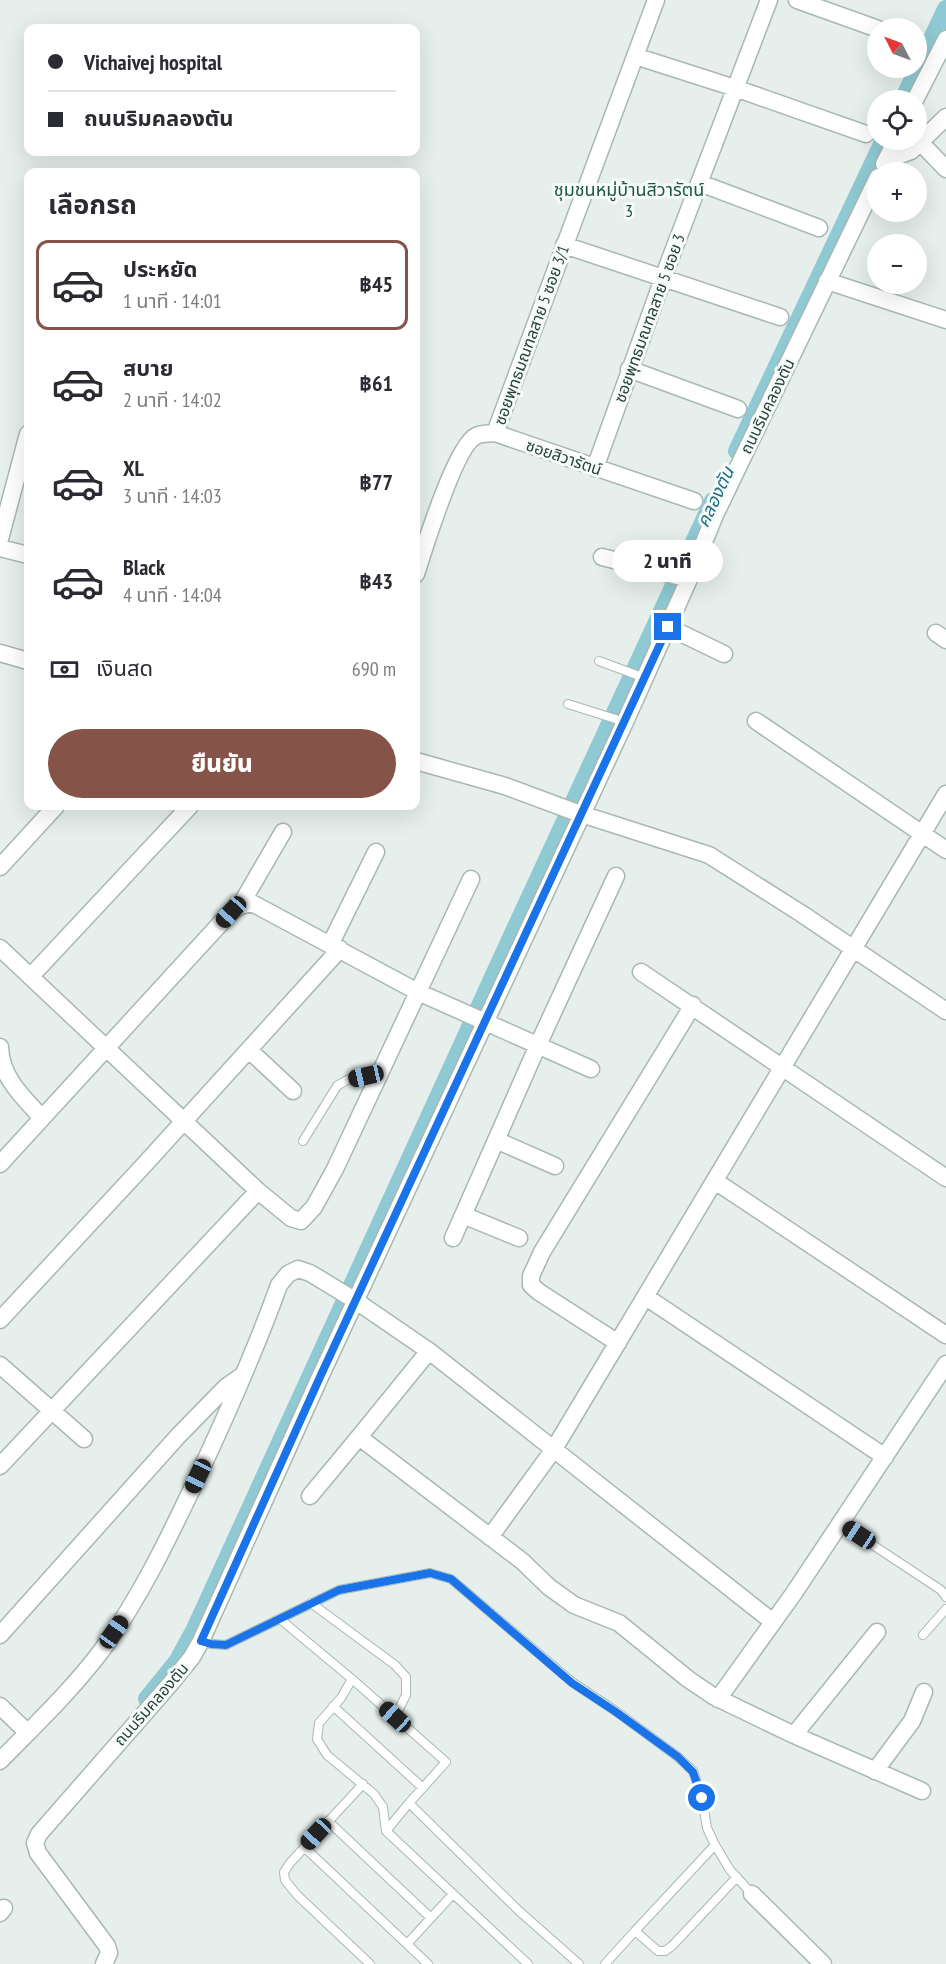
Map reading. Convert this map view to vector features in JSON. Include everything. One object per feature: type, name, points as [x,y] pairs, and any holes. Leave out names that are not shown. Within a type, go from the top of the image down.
[{"type":"street","name":"ซอยพุทธมณฑลสาย 5 ซอย 3/1","points":[[495,433],[656,0]]},
{"type":"street","name":"ซอยพุทธมณฑลสาย 5 ซอย 3","points":[[595,468],[663,277],[769,0]]},
{"type":"street","points":[[797,0],[867,25]]},
{"type":"street","points":[[920,90],[946,39]]},
{"type":"street","points":[[635,56],[866,134]]},
{"type":"street","points":[[927,135],[946,117]]},
{"type":"street","points":[[927,149],[946,169]]},
{"type":"street","points":[[890,162],[912,150]]},
{"type":"street","points":[[700,183],[819,228]]},
{"type":"street","name":"ถนนริมคลองตัน","points":[[104,1964],[109,1953],[107,1946],[38,1853],[35,1843],[39,1834],[171,1683],[192,1657],[201,1641],[478,1020],[641,677],[668,627],[680,577],[715,515],[867,200]]},
{"type":"street","points":[[564,245],[780,317]]},
{"type":"street","points":[[827,282],[946,320]]},
{"type":"street","points":[[629,369],[738,409]]},
{"type":"street","points":[[420,562],[460,455],[476,436],[495,433]]},
{"type":"street","name":"ซอยสิวารัตน์","points":[[495,433],[694,501]]},
{"type":"street","points":[[0,539],[24,449]]},
{"type":"street","points":[[0,548],[24,554]]},
{"type":"street","points":[[602,557],[680,577]]},
{"type":"street","points":[[668,627],[724,654]]},
{"type":"street","points":[[0,653],[24,660]]},
{"type":"street","points":[[756,722],[946,850]]},
{"type":"street","points":[[420,762],[505,786],[578,813],[710,855],[946,1011]]},
{"type":"street","points":[[490,1537],[554,1449],[946,794]]},
{"type":"street","points":[[0,867],[52,810]]},
{"type":"street","points":[[32,976],[186,810]]},
{"type":"street","points":[[240,906],[283,832]]},
{"type":"street","points":[[0,1320],[249,1050],[335,947],[376,852]]},
{"type":"street","points":[[453,1238],[616,876]]},
{"type":"street","points":[[0,948],[258,1191],[291,1218],[301,1221],[314,1207],[335,1169],[471,879]]},
{"type":"street","points":[[0,1164],[231,912],[240,906],[252,903],[418,992],[591,1069]]},
{"type":"street","points":[[641,972],[946,1178]]},
{"type":"street","points":[[618,1343],[539,1292],[531,1285],[531,1276],[543,1252],[693,1005]]},
{"type":"street","points":[[0,1047],[0,1060],[11,1085],[42,1118]]},
{"type":"street","points":[[249,1050],[293,1091]]},
{"type":"street","points":[[496,1140],[555,1166]]},
{"type":"street","points":[[715,1181],[946,1335]]},
{"type":"street","points":[[0,1466],[258,1191]]},
{"type":"street","points":[[463,1215],[519,1238]]},
{"type":"street","points":[[0,1761],[100,1652],[127,1613],[167,1541],[244,1375],[279,1285],[288,1274],[298,1269],[327,1283],[429,1351],[773,1622]]},
{"type":"street","points":[[646,1297],[885,1457]]},
{"type":"street","points":[[310,1496],[429,1351]]},
{"type":"street","points":[[718,1699],[841,1524],[946,1364]]},
{"type":"street","points":[[0,1365],[84,1439]]},
{"type":"street","points":[[0,1635],[179,1435],[226,1387],[244,1375]]},
{"type":"street","points":[[359,1437],[490,1537],[574,1605],[620,1623],[688,1679],[718,1699],[921,1791]]},
{"type":"street","points":[[794,1735],[877,1632]]},
{"type":"street","points":[[875,1771],[912,1721],[924,1692]]},
{"type":"street","points":[[0,1706],[28,1732]]},
{"type":"street","points":[[752,1894],[823,1964]]},
{"type":"lane","points":[[599,662],[641,677]]},
{"type":"lane","points":[[568,704],[622,721]]},
{"type":"lane","points":[[303,1141],[337,1086],[347,1080],[380,1073]]},
{"type":"lane","points":[[841,1524],[941,1590],[946,1597]]},
{"type":"lane","points":[[201,1641],[226,1645],[339,1590],[430,1573],[451,1579],[572,1683],[678,1757],[693,1772],[702,1798],[707,1828],[715,1845],[752,1894]]},
{"type":"lane","points":[[311,1603],[395,1665],[406,1677],[406,1695],[395,1717]]},
{"type":"lane","points":[[923,1635],[946,1609]]},
{"type":"lane","points":[[280,1619],[352,1678],[446,1762],[386,1831]]},
{"type":"lane","points":[[352,1678],[340,1698],[320,1723],[317,1739],[327,1755],[374,1794],[383,1807],[386,1831],[528,1964]]},
{"type":"lane","points":[[333,1706],[423,1788]]},
{"type":"lane","points":[[363,1784],[304,1847],[284,1872],[285,1880],[297,1895],[370,1964]]},
{"type":"lane","points":[[410,1803],[518,1910],[579,1964]]},
{"type":"lane","points":[[328,1821],[431,1918]]},
{"type":"lane","points":[[605,1964],[715,1845]]},
{"type":"lane","points":[[304,1847],[428,1964]]},
{"type":"lane","points":[[635,1931],[658,1951],[665,1951],[737,1877]]},
{"type":"lane","points":[[407,1944],[453,1894]]},
{"type":"waterway","name":"คลองตัน","points":[[908,90],[946,9]]},
{"type":"waterway","name":"คลองตัน","points":[[737,451],[879,150]]},
{"type":"waterway","name":"คลองตัน","points":[[147,1699],[177,1662],[195,1629],[713,501]]},
{"type":"district","name":"ชุมชนหมู่บ้านสิวารัตน์ 3","points":[[629,199]]},
{"type":"route","points":[[668,627],[320,1377],[201,1641],[226,1645],[339,1590],[430,1573],[451,1579],[572,1683],[678,1757],[693,1772],[702,1798]]}]
